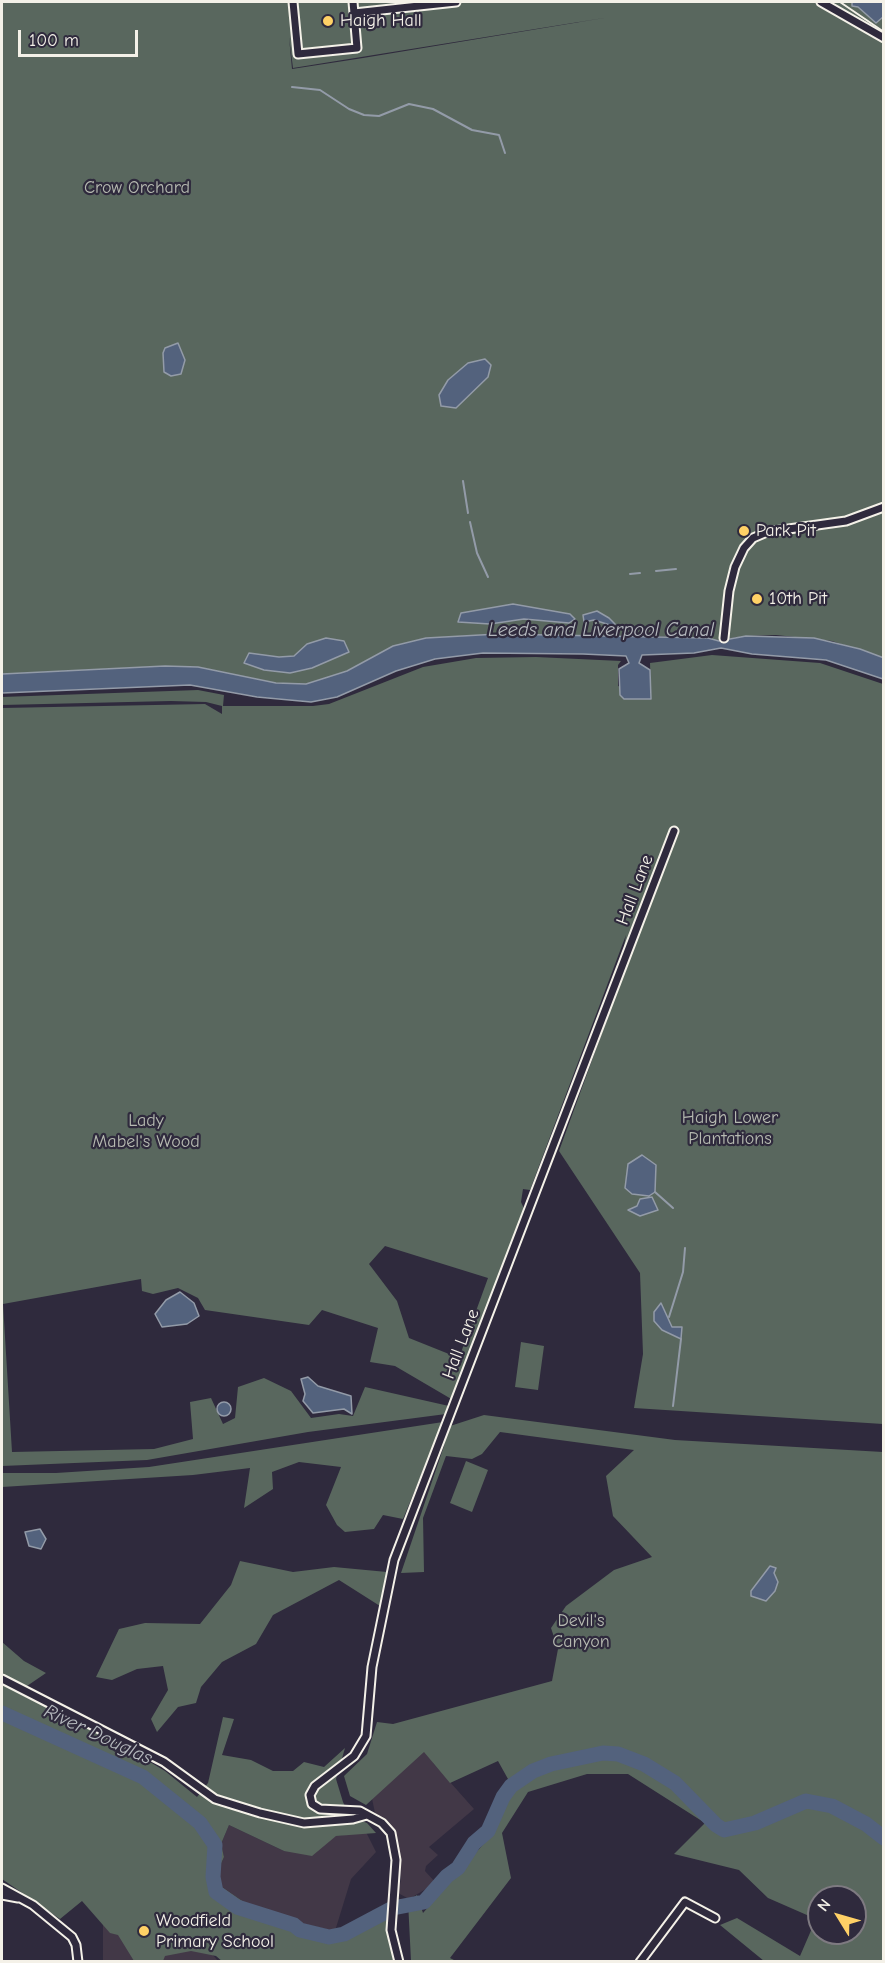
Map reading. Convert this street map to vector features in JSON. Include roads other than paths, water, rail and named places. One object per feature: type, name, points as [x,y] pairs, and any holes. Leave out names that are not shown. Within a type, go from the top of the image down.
[{"type":"street","points":[[293,2],[298,54],[357,48],[353,2]]},
{"type":"street","points":[[354,13],[456,2]]},
{"type":"street","points":[[821,2],[884,38]]},
{"type":"street","points":[[724,638],[729,591],[735,567],[744,548],[753,538],[767,532],[846,521],[884,507]]},
{"type":"street","name":"Hall Lane","points":[[367,1815],[360,1811],[320,1809],[312,1804],[310,1795],[315,1786],[354,1756],[366,1736],[372,1667],[394,1560],[674,831]]},
{"type":"street","points":[[2,1679],[164,1762],[215,1799],[260,1813],[304,1823],[353,1819],[367,1815],[389,1829],[396,1860],[391,1930],[399,1962]]},
{"type":"street","points":[[2,1888],[33,1905],[72,1937],[76,1945],[78,1962]]},
{"type":"street","points":[[2,1895],[20,1899]]},
{"type":"street","points":[[640,1962],[685,1902],[715,1918]]},
{"type":"water","points":[[852,2],[883,2],[883,17],[876,23],[858,7],[852,6]]},
{"type":"water","points":[[178,343],[185,360],[181,374],[171,376],[164,372],[163,353],[165,348]]},
{"type":"water","points":[[485,359],[491,365],[488,377],[456,408],[441,406],[439,395],[448,380],[468,363]]},
{"type":"water","points":[[513,604],[570,614],[575,619],[569,623],[524,619],[490,624],[458,622],[461,613]]},
{"type":"water","points":[[597,611],[615,624],[613,626],[594,620],[584,622],[583,615]]},
{"type":"water","points":[[498,634],[708,638],[719,641],[746,636],[814,638],[860,649],[884,658],[883,679],[826,660],[752,654],[721,648],[694,653],[642,655],[639,663],[650,670],[651,699],[624,699],[620,695],[619,669],[629,663],[626,656],[483,653],[435,659],[396,671],[337,697],[311,702],[257,697],[190,685],[2,693],[2,674],[165,666],[198,667],[276,683],[306,684],[347,671],[393,646],[426,638]]},
{"type":"water","points":[[326,638],[344,641],[349,652],[312,668],[290,673],[264,670],[244,663],[249,653],[279,657],[294,656],[307,644]]},
{"type":"water","points":[[642,1155],[656,1165],[655,1192],[649,1196],[632,1194],[625,1188],[628,1164]]},
{"type":"water","points":[[652,1197],[658,1210],[640,1216],[628,1210],[637,1206],[640,1199]]},
{"type":"water","points":[[180,1292],[194,1303],[199,1316],[187,1324],[162,1327],[155,1314],[166,1300]]},
{"type":"water","points":[[661,1303],[672,1327],[682,1327],[681,1339],[662,1330],[654,1321],[654,1312]]},
{"type":"water","points":[[308,1377],[318,1386],[351,1396],[352,1414],[344,1409],[313,1413],[303,1401],[305,1394],[301,1379]]},
{"type":"water","points":[[221,1402],[227,1402],[231,1409],[227,1416],[221,1416],[217,1412],[217,1406]]},
{"type":"water","points":[[40,1529],[46,1539],[41,1549],[29,1546],[25,1532]]},
{"type":"water","points":[[770,1566],[776,1568],[774,1573],[778,1582],[775,1591],[766,1601],[751,1596],[751,1591]]},
{"type":"waterway","points":[[292,87],[320,90],[349,109],[364,115],[379,116],[409,104],[433,109],[472,130],[499,135],[505,153]]},
{"type":"waterway","points":[[463,481],[468,513]]},
{"type":"waterway","points":[[470,522],[477,553],[488,577]]},
{"type":"waterway","points":[[656,571],[676,569]]},
{"type":"waterway","points":[[630,574],[640,573]]},
{"type":"waterway","points":[[655,1192],[673,1208]]},
{"type":"waterway","points":[[669,1317],[683,1272],[685,1248]]},
{"type":"waterway","points":[[673,1406],[681,1339]]},
{"type":"waterway","name":"River Douglas","points":[[2,1713],[143,1777],[200,1823],[215,1845],[213,1877],[216,1892],[237,1907],[294,1925],[300,1930],[329,1937],[344,1934],[393,1908],[424,1902],[447,1876],[458,1868],[474,1843],[488,1831],[503,1797],[511,1786],[533,1771],[551,1764],[603,1753],[618,1754],[644,1764],[675,1783],[716,1825],[724,1830],[755,1823],[806,1801],[832,1806],[866,1824],[884,1838]]},
{"type":"railway","points":[[840,2],[884,32]]},
{"type":"place","name":"Haigh Hall","points":[[328,21]]},
{"type":"place","name":"Park Pit","points":[[744,531]]},
{"type":"place","name":"10th Pit","points":[[757,599]]},
{"type":"place","name":"Woodfield Primary School","points":[[144,1931]]},
{"type":"park label","name":"Crow Orchard","points":[[137,188]]},
{"type":"park label","name":"Haigh Lower Plantations","points":[[730,1128]]},
{"type":"park label","name":"Lady Mabel's Wood","points":[[146,1131]]},
{"type":"park label","name":"Devil's Canyon","points":[[581,1631]]},
{"type":"water label","name":"Leeds and Liverpool Canal","points":[[601,630]]}]
